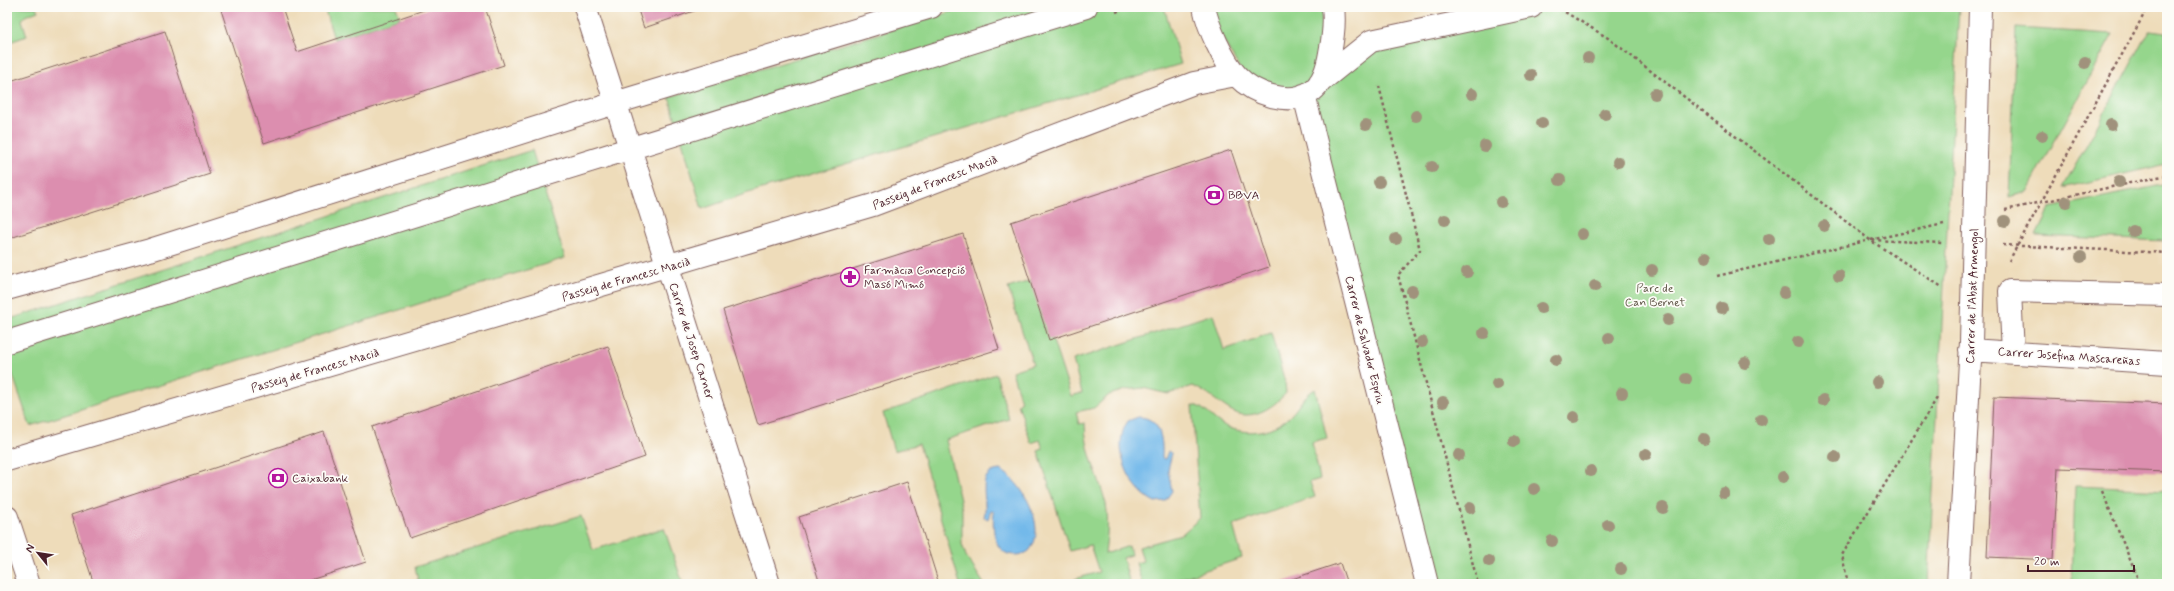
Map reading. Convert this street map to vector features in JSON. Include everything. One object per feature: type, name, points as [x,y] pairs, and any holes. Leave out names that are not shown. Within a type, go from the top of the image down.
[{"type":"street","name":"Carrer de Josep Carner","points":[[585,7],[615,103],[632,149],[668,267],[770,584]]},
{"type":"street","points":[[7,289],[150,250],[615,103],[931,7]]},
{"type":"street","points":[[7,342],[1086,7]]},
{"type":"street","points":[[1204,7],[1213,34],[1236,75],[1251,88],[1268,95],[1282,98],[1312,89],[1371,41],[1531,7]]},
{"type":"street","points":[[1312,89],[1328,61],[1333,39],[1333,7]]},
{"type":"street","name":"Carrer de l'Abat Armengol","points":[[1958,584],[1972,306],[1980,7]]},
{"type":"street","name":"Passeig de Francesc Macià","points":[[7,460],[668,267],[873,205],[1194,83],[1236,75]]},
{"type":"street","name":"Carrer de Salvador Espriu","points":[[1312,89],[1427,584]]},
{"type":"street","points":[[2013,353],[2010,291],[2167,295]]},
{"type":"street","name":"Carrer Josefina Mascareñas","points":[[1970,350],[2167,363]]},
{"type":"street","points":[[7,517],[29,584]]},
{"type":"path","points":[[1556,7],[1608,38],[1870,240],[1972,306]]},
{"type":"path","points":[[1378,86],[1420,250],[1398,275],[1478,584]]},
{"type":"path","points":[[1717,276],[1870,240],[2167,175]]},
{"type":"path","points":[[1870,240],[2167,253]]},
{"type":"path","points":[[2102,491],[2140,584]]},
{"type":"green space","points":[[7,7],[36,7],[38,11],[25,16],[22,20],[27,36],[7,43]]},
{"type":"green space","points":[[324,7],[396,7],[400,18],[334,39]]},
{"type":"green space","points":[[967,7],[1164,7],[1181,64],[745,194],[702,209],[669,97]]},
{"type":"green space","name":"Parc de Can Bernet","points":[[1204,7],[1333,7],[1328,61],[1371,41],[1527,7],[1959,7],[1928,584],[1427,584],[1304,96],[1251,88]]},
{"type":"green space","points":[[2016,28],[2113,34],[2027,192],[2009,197]]},
{"type":"green space","points":[[2149,31],[2167,33],[2167,164],[2063,188]]},
{"type":"green space","points":[[532,150],[565,258],[30,426],[7,358],[7,320]]},
{"type":"green space","points":[[2167,184],[2167,241],[2036,236],[2050,208]]},
{"type":"green space","points":[[1033,280],[1071,396],[1082,393],[1073,360],[1213,314],[1224,350],[1271,333],[1285,382],[1286,393],[1275,404],[1261,412],[1245,415],[1238,414],[1193,386],[1168,394],[1143,388],[1125,390],[1109,395],[1094,408],[1076,412],[1079,424],[1085,423],[1087,444],[1106,504],[1108,523],[1105,554],[1129,546],[1131,555],[1123,558],[1130,584],[1077,584],[1075,579],[1099,572],[1090,545],[1070,551],[1038,451],[1043,449],[1040,440],[1031,443],[1018,404],[1021,402],[1012,371],[1033,364],[1008,288]]},
{"type":"green space","points":[[996,374],[1009,419],[946,440],[962,509],[962,544],[966,556],[984,584],[960,584],[919,444],[894,451],[883,413]]},
{"type":"green space","points":[[1315,389],[1327,438],[1312,442],[1320,479],[1310,482],[1315,497],[1233,525],[1242,558],[1164,584],[1142,584],[1136,563],[1143,561],[1139,547],[1181,535],[1200,518],[1192,405],[1199,407],[1220,423],[1229,427],[1247,432],[1256,432],[1274,427],[1282,422],[1290,416],[1304,399]]},
{"type":"green space","points":[[2075,486],[2167,490],[2167,564],[2163,584],[2072,584]]},
{"type":"green space","points":[[581,516],[593,550],[664,528],[683,584],[419,584],[415,567]]},
{"type":"water","points":[[1138,417],[1146,418],[1156,425],[1161,437],[1162,458],[1165,459],[1168,451],[1172,453],[1168,470],[1172,491],[1165,501],[1155,502],[1146,496],[1137,488],[1130,478],[1125,466],[1121,443],[1123,431],[1128,421]]},
{"type":"water","points":[[1000,470],[1008,475],[1017,484],[1030,506],[1034,518],[1036,530],[1034,542],[1029,551],[1026,553],[1015,555],[1008,554],[1002,550],[998,545],[994,532],[994,512],[991,511],[988,519],[984,517],[985,481],[987,476],[992,472]]},
{"type":"building","points":[[220,7],[282,7],[297,52],[433,7],[485,7],[504,65],[264,143]]},
{"type":"building","points":[[637,7],[706,7],[644,28]]},
{"type":"building","points":[[165,31],[210,174],[7,239],[7,82]]},
{"type":"building","points":[[1231,150],[1269,267],[1049,340],[1011,222]]},
{"type":"building","points":[[963,234],[999,349],[758,425],[723,310]]},
{"type":"building","points":[[608,346],[645,457],[410,538],[372,427]]},
{"type":"building","points":[[1994,397],[2167,404],[2167,472],[2058,468],[2053,560],[1987,557]]},
{"type":"building","points":[[324,432],[366,562],[298,584],[94,584],[71,515]]},
{"type":"building","points":[[907,482],[939,584],[820,584],[799,517]]},
{"type":"building","points":[[1340,563],[1347,584],[1277,584]]},
{"type":"place","name":"BBVA","points":[[1214,195]]},
{"type":"place","name":"Farmàcia Concepció Masó Mimó","points":[[850,277]]},
{"type":"place","name":"Caixabank","points":[[278,478]]}]
